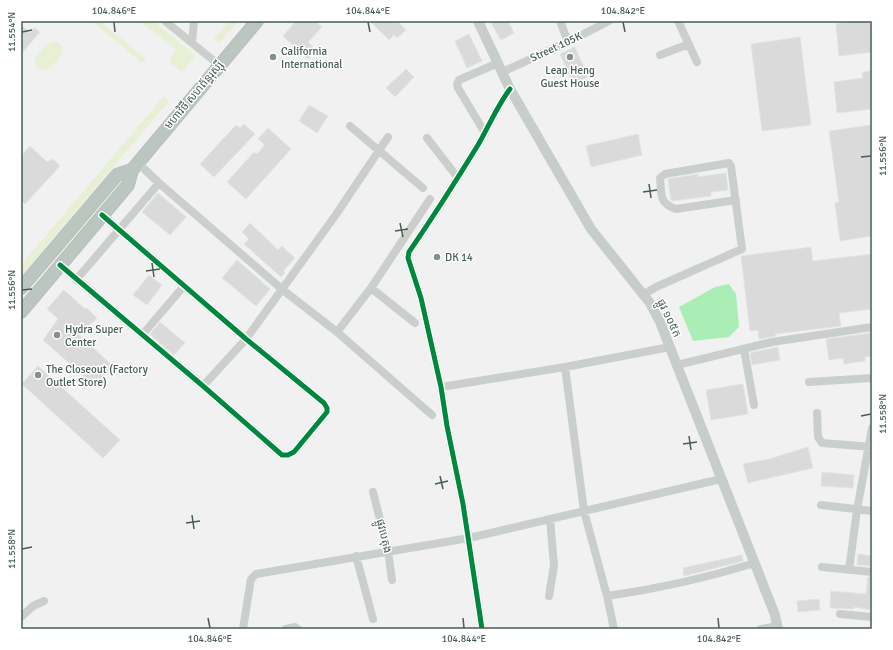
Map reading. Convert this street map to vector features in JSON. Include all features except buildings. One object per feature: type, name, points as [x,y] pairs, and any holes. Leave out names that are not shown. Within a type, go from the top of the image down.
[{"type":"highway","name":"មហាវិថី សហព័ន្ធរុស្ស៊ី","points":[[21,312],[128,185],[135,167],[257,21]]},
{"type":"highway","name":"មហាវិថី សហព័ន្ធរុស្ស៊ី","points":[[21,288],[117,175],[135,167]]},
{"type":"main road","name":"ផ្លូវ ១០៥ក","points":[[478,21],[510,89],[591,229],[650,303],[660,322],[755,563],[778,628]]},
{"type":"street","points":[[192,43],[194,21]]},
{"type":"street","points":[[560,21],[568,42]]},
{"type":"street","name":"Street 105K","points":[[485,133],[458,88],[457,84],[459,80],[500,68],[568,42],[609,21]]},
{"type":"street","points":[[678,21],[697,62]]},
{"type":"street","points":[[166,22],[219,65]]},
{"type":"street","points":[[660,55],[689,44]]},
{"type":"street","points":[[482,629],[463,504],[447,426],[441,387],[421,298],[408,258],[409,252],[458,178],[485,133],[503,98],[510,89]]},
{"type":"street","points":[[350,126],[423,188]]},
{"type":"street","points":[[203,386],[246,339],[283,290],[388,137]]},
{"type":"street","points":[[427,138],[458,178]]},
{"type":"street","points":[[643,295],[656,287],[742,249],[736,200],[731,166],[729,164],[665,174],[660,178],[663,200],[667,206],[676,208],[736,200]]},
{"type":"street","points":[[135,167],[159,183],[283,290],[337,332],[432,415]]},
{"type":"street","points":[[76,280],[159,183]]},
{"type":"street","points":[[337,332],[370,288],[430,199]]},
{"type":"street","points":[[60,265],[282,455],[288,455],[294,452],[327,412],[324,402],[246,339],[102,215]]},
{"type":"street","points":[[142,335],[184,286]]},
{"type":"street","points":[[370,288],[415,323]]},
{"type":"street","points":[[677,365],[744,349],[809,336],[872,327]]},
{"type":"street","points":[[441,387],[670,348]]},
{"type":"street","points":[[744,349],[754,404]]},
{"type":"street","points":[[565,366],[584,511],[607,596],[614,629]]},
{"type":"street","points":[[809,382],[872,378]]},
{"type":"street","points":[[817,413],[818,437],[822,443],[870,447]]},
{"type":"street","points":[[849,570],[857,510],[870,447],[872,428]]},
{"type":"street","points":[[242,629],[251,579],[253,576],[260,573],[468,538],[722,479]]},
{"type":"street","name":"ផ្លូវបេតុង","points":[[373,492],[388,551],[392,580]]},
{"type":"street","points":[[821,505],[872,511]]},
{"type":"street","points":[[549,596],[554,565],[550,519]]},
{"type":"street","points":[[356,556],[373,619]]},
{"type":"street","points":[[607,596],[638,592],[684,582],[755,563]]},
{"type":"street","points":[[822,567],[872,572]]},
{"type":"street","points":[[21,617],[33,606],[44,601]]},
{"type":"street","points":[[840,614],[872,617]]},
{"type":"street","points":[[286,629],[295,627],[298,629]]},
{"type":"street","points":[[761,629],[778,628]]},
{"type":"shaded area","points":[[96,21],[100,21],[146,59],[142,63],[94,23]]},
{"type":"shaded area","points":[[140,21],[153,21],[196,56],[182,72],[171,64],[170,58],[176,50]]},
{"type":"shaded area","points":[[229,21],[238,21],[219,43],[214,39]]},
{"type":"shaded area","points":[[52,41],[61,45],[63,51],[59,58],[48,69],[42,70],[35,65],[36,57],[45,46]]},
{"type":"shaded area","points":[[164,96],[169,101],[21,276],[21,265]]},
{"type":"shaded area","points":[[729,284],[736,294],[739,327],[729,337],[693,341],[679,307],[715,287]]},
{"type":"cycle path","points":[[482,629],[463,504],[447,426],[441,387],[421,298],[408,258],[409,252],[470,158],[501,102],[510,89]]},
{"type":"cycle path","points":[[60,265],[282,455],[288,455],[294,452],[327,412],[327,408],[324,403],[246,339],[102,215]]},
{"type":"place","name":"California International","points":[[273,57]]},
{"type":"place","name":"Leap Heng Guest House","points":[[570,57]]},
{"type":"place","name":"DK 14","points":[[437,257]]},
{"type":"place","name":"Hydra Super Center","points":[[57,335]]},
{"type":"place","name":"The Closeout (Factory Outlet Store)","points":[[38,375]]}]
